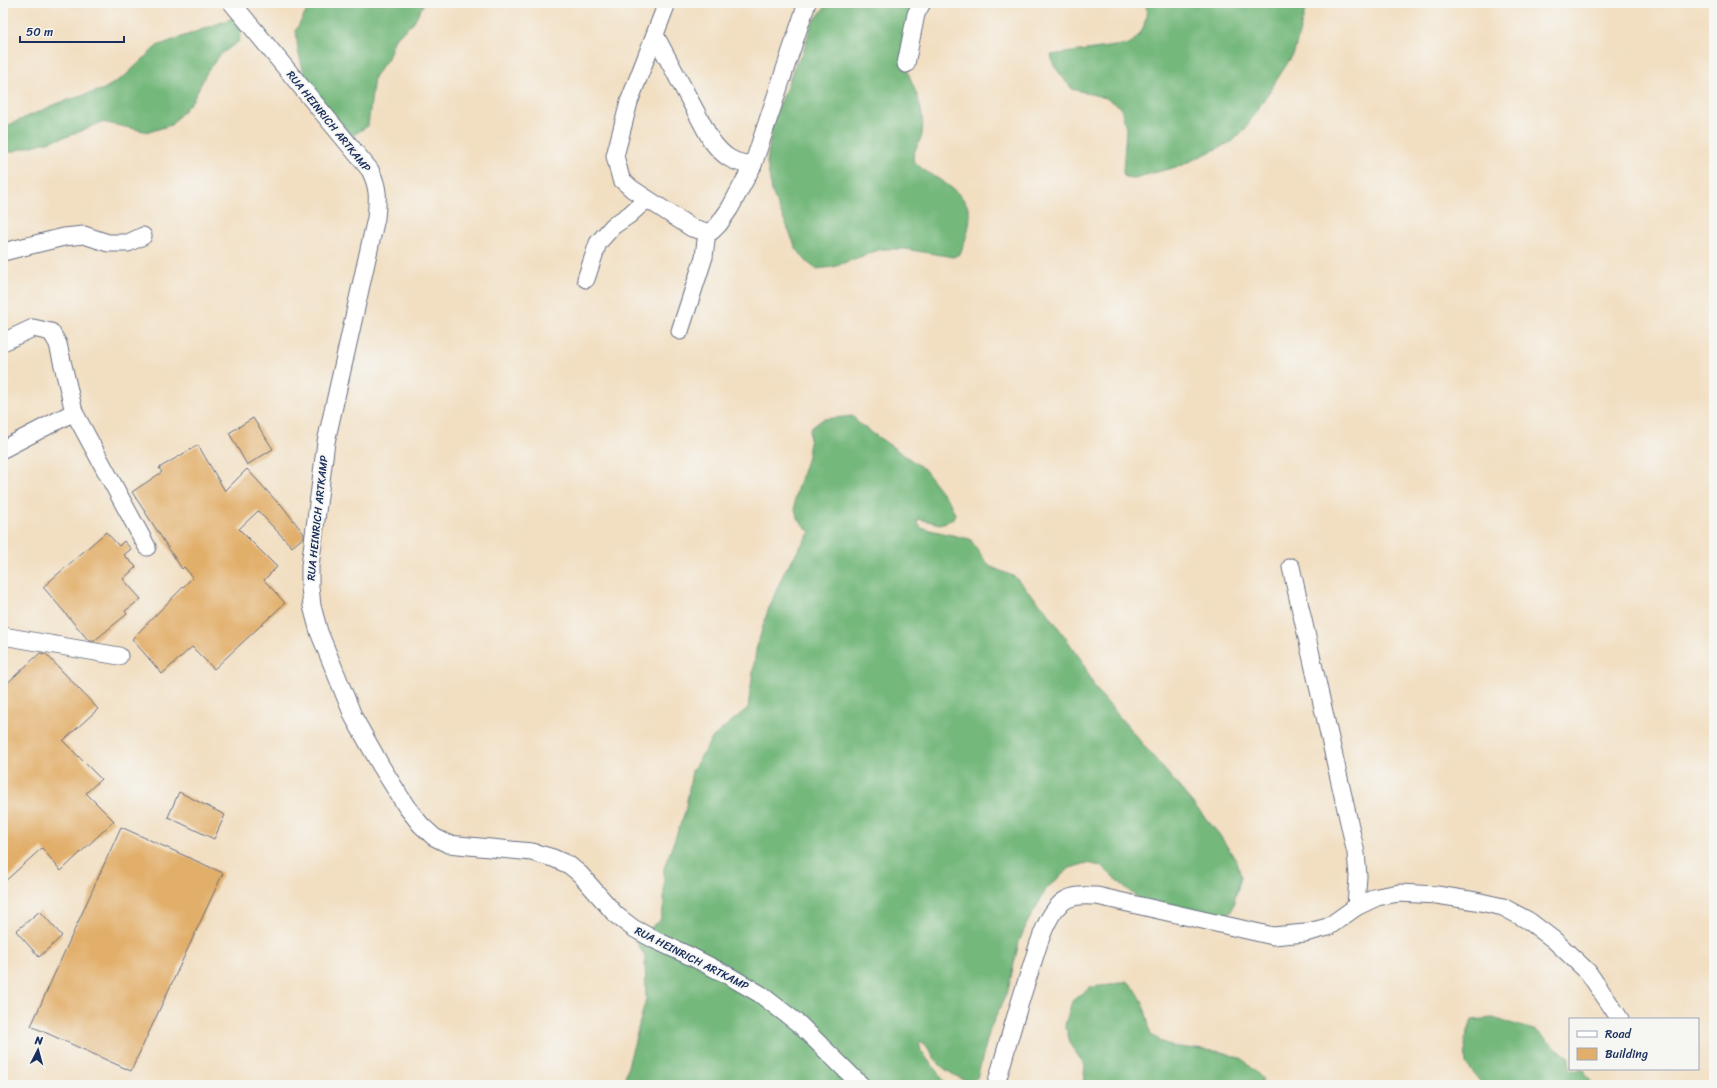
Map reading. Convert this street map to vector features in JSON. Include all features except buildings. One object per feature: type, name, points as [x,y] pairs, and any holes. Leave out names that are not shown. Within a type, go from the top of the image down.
[{"type":"street","name":"RUA HEINRICH ARTKAMP","points":[[232,3],[370,170],[377,183],[378,198],[376,218],[326,442],[310,566],[310,587],[312,606],[319,632],[354,718],[381,766],[421,826],[434,838],[448,844],[532,852],[570,865],[580,874],[616,915],[633,928],[692,957],[760,994],[799,1024],[861,1085]]},
{"type":"street","points":[[666,3],[655,36],[629,102],[615,156],[621,179],[632,189],[692,228],[707,232],[712,231],[722,219],[753,165],[807,3]]},
{"type":"street","points":[[906,64],[916,14],[922,3]]},
{"type":"street","points":[[655,36],[711,140],[720,153],[732,160],[753,165]]},
{"type":"street","points":[[586,279],[598,243],[613,226],[630,214],[647,198]]},
{"type":"street","points":[[680,331],[704,256],[707,232]]},
{"type":"street","points":[[3,252],[64,237],[84,235],[108,243],[128,243],[143,236]]},
{"type":"street","points":[[3,342],[33,328],[51,332],[58,344],[74,412],[147,547]]},
{"type":"street","points":[[3,449],[74,412]]},
{"type":"street","points":[[1291,567],[1356,853],[1358,876],[1356,907]]},
{"type":"street","points":[[3,636],[119,656]]},
{"type":"street","points":[[996,1085],[1019,1004],[1039,943],[1050,916],[1060,904],[1075,895],[1097,896],[1273,936],[1305,933],[1328,927],[1356,907],[1377,898],[1399,893],[1476,900],[1502,907],[1529,921],[1554,940],[1588,972],[1619,1018]]},
{"type":"green space","points":[[311,3],[424,3],[413,23],[395,38],[388,58],[374,77],[368,126],[350,137],[313,94],[304,73],[298,51],[296,30]]},
{"type":"green space","points":[[828,3],[922,3],[902,58],[917,95],[923,124],[922,134],[914,153],[913,160],[924,170],[950,186],[959,194],[969,210],[970,218],[968,228],[960,254],[953,257],[905,249],[881,249],[833,267],[816,269],[807,262],[796,248],[772,192],[767,163],[772,126],[796,62],[803,53],[811,25]]},
{"type":"green space","points":[[1146,3],[1307,3],[1294,53],[1245,129],[1233,141],[1180,166],[1134,178],[1125,177],[1123,172],[1126,129],[1121,107],[1106,98],[1072,89],[1054,66],[1051,55],[1129,44],[1138,36],[1144,26]]},
{"type":"green space","points":[[236,17],[241,29],[239,41],[220,55],[207,72],[193,100],[171,125],[149,132],[102,122],[69,136],[3,154],[3,130],[11,124],[56,104],[104,89],[125,76],[157,46]]},
{"type":"green space","points":[[853,416],[858,423],[924,469],[950,503],[955,514],[952,520],[940,524],[919,519],[917,522],[921,528],[970,539],[989,566],[1015,577],[1046,610],[1082,661],[1095,688],[1219,834],[1237,862],[1241,877],[1231,912],[1219,920],[1150,909],[1101,866],[1087,863],[1070,868],[1047,888],[1027,923],[1019,942],[1008,990],[990,1029],[977,1078],[970,1082],[943,1068],[926,1046],[919,1042],[921,1051],[947,1085],[623,1085],[646,999],[645,956],[626,926],[649,929],[660,921],[664,905],[664,868],[685,812],[692,771],[713,737],[748,708],[756,650],[767,613],[784,572],[810,532],[802,524],[797,515],[795,499],[808,455],[810,429],[823,419]]},
{"type":"green space","points":[[1127,981],[1133,986],[1144,1005],[1151,1035],[1170,1046],[1223,1052],[1243,1059],[1262,1078],[1262,1085],[1083,1085],[1085,1065],[1071,1046],[1065,1025],[1072,1001],[1090,987],[1111,985]]},
{"type":"green space","points":[[1493,1018],[1537,1031],[1559,1051],[1569,1056],[1569,1070],[1584,1070],[1593,1085],[1483,1085],[1466,1064],[1465,1040],[1472,1020]]}]
